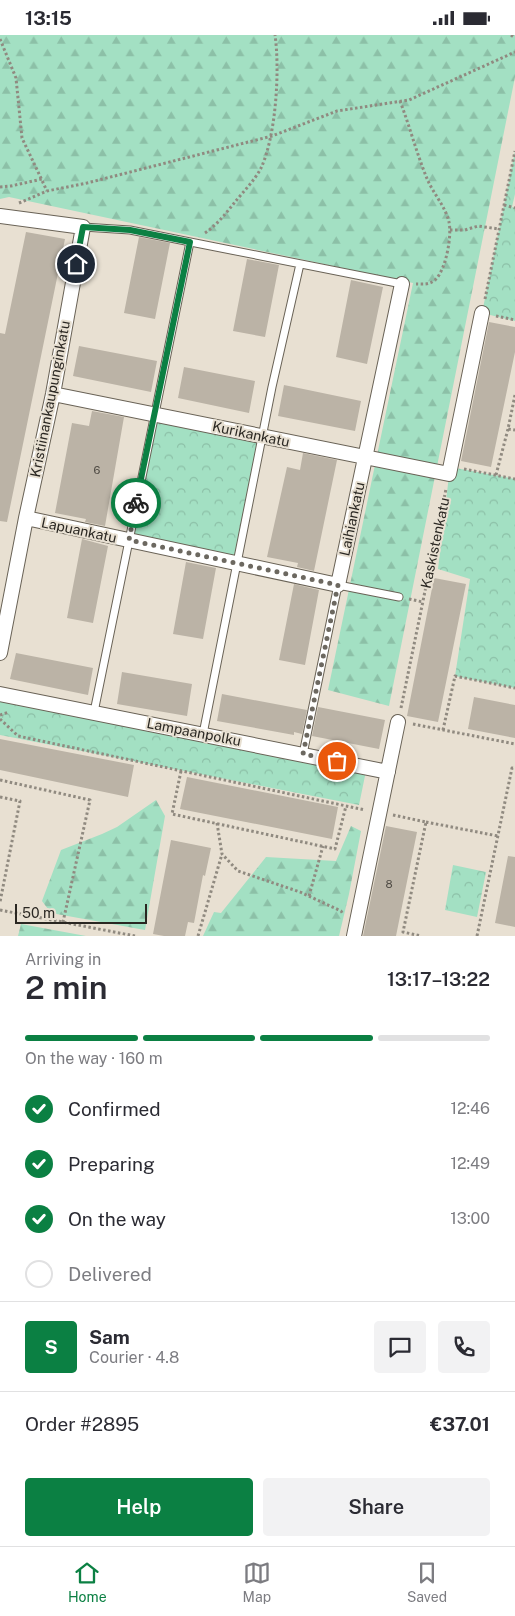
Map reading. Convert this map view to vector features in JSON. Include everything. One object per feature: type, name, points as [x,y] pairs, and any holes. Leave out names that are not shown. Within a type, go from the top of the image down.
[{"type":"street","points":[[0,215],[83,227]]},
{"type":"street","name":"Kristiinankaupunginkatu","points":[[0,653],[26,518],[53,394],[83,227]]},
{"type":"street","name":"Laihiankatu","points":[[338,585],[402,284]]},
{"type":"street","points":[[450,470],[482,313]]},
{"type":"street","name":"Kurikankatu","points":[[53,394],[365,457],[450,470]]},
{"type":"street","name":"Lapuankatu","points":[[26,518],[338,585]]},
{"type":"street","name":"Lampaanpolku","points":[[0,694],[388,772]]},
{"type":"street","points":[[355,933],[398,722]]},
{"type":"lane","points":[[83,227],[130,230],[402,284]]},
{"type":"lane","points":[[94,712],[190,242]]},
{"type":"lane","points":[[203,734],[300,264]]},
{"type":"lane","points":[[338,585],[399,597]]},
{"type":"lane","name":"Laihiankatu","points":[[303,754],[338,585]]},
{"type":"path","points":[[190,242],[211,229],[260,169],[272,136],[278,56],[274,35]]},
{"type":"path","points":[[511,35],[515,38]]},
{"type":"path","points":[[0,39],[16,78],[22,138],[47,191]]},
{"type":"path","points":[[16,204],[47,191],[87,183],[272,136],[337,111],[409,100],[515,52]]},
{"type":"path","points":[[400,101],[424,171],[448,219],[450,230],[448,251],[436,279],[429,284],[402,284]]},
{"type":"path","points":[[482,313],[515,151]]},
{"type":"path","points":[[0,187],[42,179]]},
{"type":"path","points":[[504,205],[515,208]]},
{"type":"path","points":[[450,230],[465,230],[478,226],[499,229]]},
{"type":"path","points":[[496,475],[515,395]]},
{"type":"path","points":[[508,429],[515,430]]},
{"type":"path","points":[[450,470],[515,479]]},
{"type":"path","name":"Kaskistenkatu","points":[[398,722],[450,470]]},
{"type":"path","points":[[443,730],[455,676],[515,688]]},
{"type":"path","points":[[0,719],[18,736],[346,806],[498,836]]},
{"type":"path","points":[[398,722],[515,744]]},
{"type":"path","points":[[478,936],[512,768],[515,769]]},
{"type":"path","points":[[181,771],[172,814],[335,849],[346,806]]},
{"type":"path","points":[[0,779],[90,800],[64,922]]},
{"type":"path","points":[[0,797],[20,801],[0,901]]},
{"type":"path","points":[[421,936],[402,934],[426,822]]},
{"type":"path","points":[[198,936],[222,854],[217,823]]},
{"type":"path","points":[[309,896],[324,846]]},
{"type":"path","points":[[222,854],[238,871],[309,896],[341,911],[355,933]]},
{"type":"path","points":[[0,910],[135,936]]},
{"type":"green space","points":[[0,35],[515,35],[515,77],[389,706],[328,690],[413,283],[9,197],[0,199]]},
{"type":"green space","points":[[515,151],[515,194],[512,207],[515,208],[515,321],[482,313]]},
{"type":"green space","points":[[155,414],[263,437],[237,563],[129,540]]},
{"type":"green space","points":[[450,467],[515,479],[515,688],[455,676],[470,579],[438,569]]},
{"type":"green space","points":[[0,700],[366,771],[359,805],[0,735]]},
{"type":"green space","points":[[156,800],[165,816],[145,930],[51,913],[42,901],[61,850],[117,827]]},
{"type":"green space","points":[[351,826],[361,831],[339,936],[203,936],[214,912],[221,913],[266,857],[336,861]]},
{"type":"green space","points":[[453,865],[486,872],[477,917],[445,910]]},
{"type":"green space","points":[[21,924],[86,936],[18,936]]},
{"type":"building","points":[[26,232],[65,239],[7,522],[0,521],[0,333],[5,334]]},
{"type":"building","points":[[139,237],[170,243],[155,319],[124,313]]},
{"type":"building","points":[[247,259],[279,265],[265,337],[233,331]]},
{"type":"building","points":[[351,280],[383,287],[367,364],[336,357]]},
{"type":"building","points":[[489,322],[515,327],[515,352],[491,467],[461,461]]},
{"type":"building","points":[[79,346],[157,361],[151,392],[73,376]]},
{"type":"building","points":[[184,367],[255,381],[249,413],[178,398]]},
{"type":"building","points":[[284,385],[361,401],[355,431],[278,416]]},
{"type":"building","points":[[92,411],[124,417],[105,526],[85,522],[86,519],[55,513],[72,423],[89,426]]},
{"type":"building","points":[[303,453],[337,460],[314,571],[297,567],[298,563],[267,557],[287,467],[300,470]]},
{"type":"building","points":[[82,539],[108,546],[93,623],[67,618]]},
{"type":"building","points":[[186,562],[216,568],[203,639],[173,634]]},
{"type":"building","points":[[434,578],[466,584],[438,722],[407,716]]},
{"type":"building","points":[[294,584],[319,590],[305,665],[279,660]]},
{"type":"building","points":[[16,653],[93,668],[88,695],[10,679]]},
{"type":"building","points":[[122,672],[192,684],[187,716],[117,704]]},
{"type":"building","points":[[222,694],[307,710],[302,734],[294,732],[294,735],[217,721]]},
{"type":"building","points":[[474,697],[515,705],[515,738],[468,729]]},
{"type":"building","points":[[318,707],[385,720],[379,749],[312,736]]},
{"type":"building","points":[[0,739],[134,765],[128,797],[0,770]]},
{"type":"building","points":[[187,777],[338,807],[332,839],[180,809]]},
{"type":"building","points":[[386,826],[417,832],[396,936],[363,936]]},
{"type":"building","points":[[171,840],[211,848],[205,876],[203,875],[194,923],[188,922],[185,936],[153,934]]},
{"type":"building","points":[[508,856],[515,857],[515,927],[495,923]]},
{"type":"way so far","points":[[136,503],[129,540],[338,585],[303,754],[337,761]]},
{"type":"route","points":[[76,264],[83,227],[130,230],[190,242],[136,503]]}]
